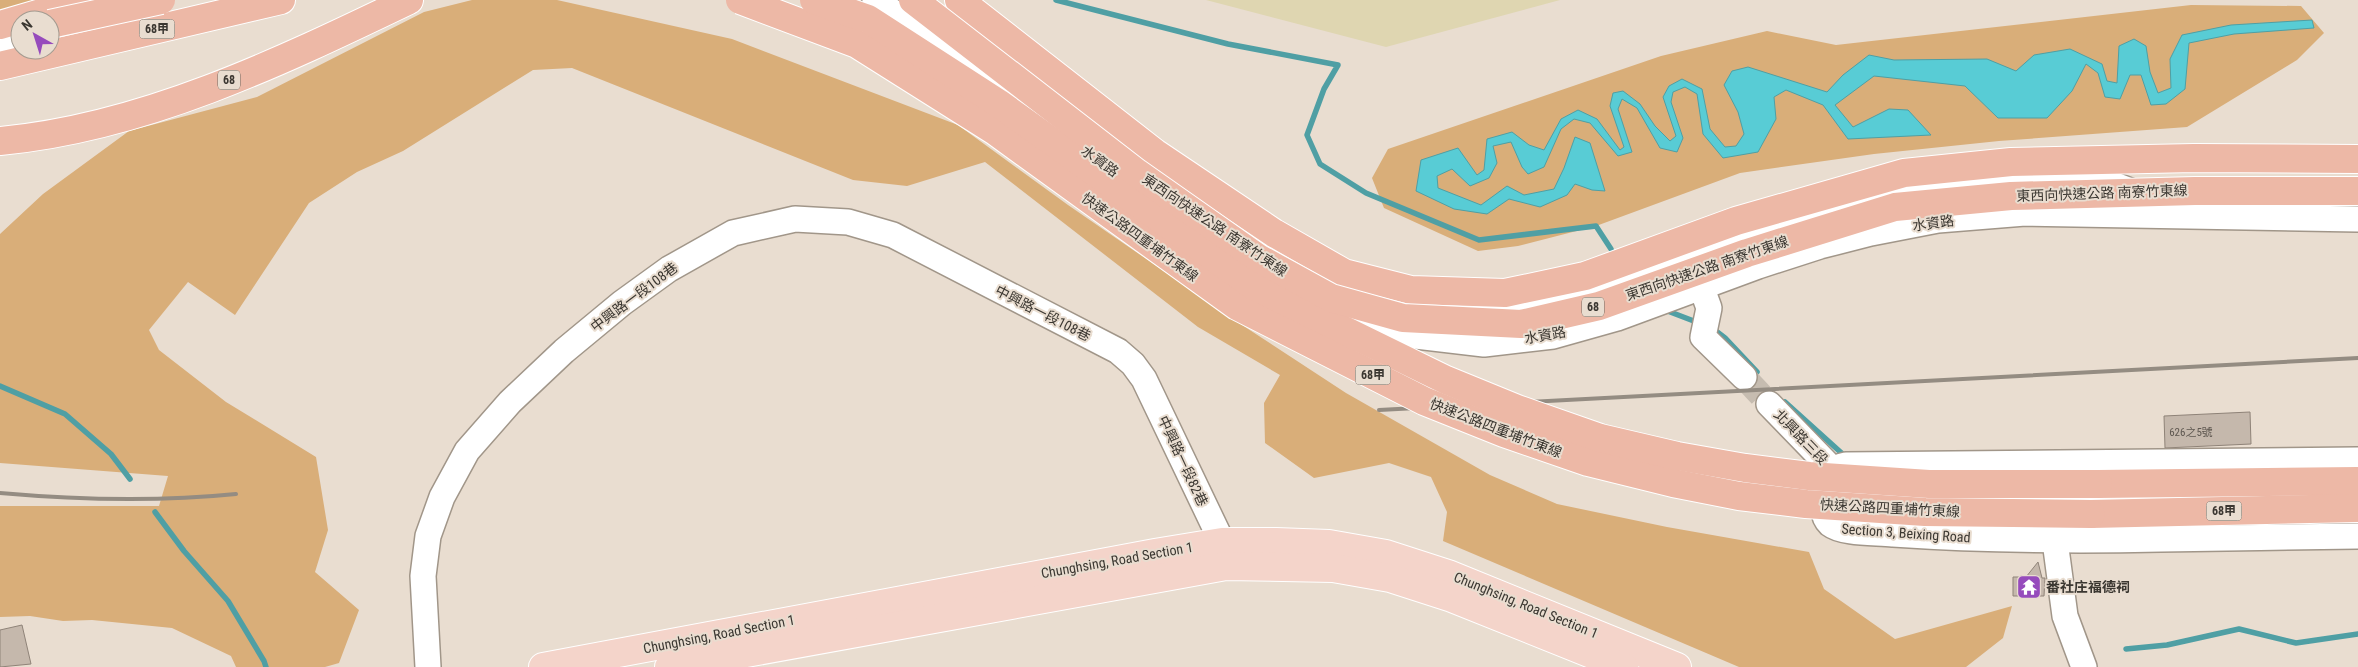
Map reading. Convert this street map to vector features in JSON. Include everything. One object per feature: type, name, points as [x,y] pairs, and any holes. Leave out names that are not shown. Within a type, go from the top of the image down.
[{"type":"highway","points":[[0,25],[85,0]]},
{"type":"highway","name":"68甲","points":[[60,24],[161,0]]},
{"type":"highway","name":"68甲","points":[[60,41],[280,0]]},
{"type":"highway","name":"68","points":[[0,141],[41,137],[164,106],[296,54],[409,0]]},
{"type":"highway","name":"快速公路四重埔竹東線","points":[[740,0],[857,44],[995,131],[1237,306],[1424,401],[1504,433],[1588,462],[1673,483],[1739,496],[1806,504],[1925,512],[2091,514],[2358,508]]},
{"type":"highway","name":"快速公路四重埔竹東線","points":[[814,0],[868,20],[998,103],[1254,286],[1446,380],[1517,409],[1600,438],[1677,456],[1745,468],[1809,476],[1930,484],[2358,481]]},
{"type":"highway","name":"東西向快速公路 南寮竹東線","points":[[913,0],[1136,173],[1258,258],[1331,298],[1403,318],[1520,324],[1599,306],[1747,252],[1895,207],[2011,196],[2196,191],[2358,190]]},
{"type":"highway","name":"東西向快速公路 南寮竹東線","points":[[959,0],[1155,153],[1274,233],[1344,273],[1411,290],[1506,294],[1585,276],[1736,221],[1904,173],[2011,162],[2194,158],[2358,159]]},
{"type":"main road","name":"Chunghsing, Road Section 1","points":[[543,667],[1222,542],[1330,544],[1386,554],[1448,574],[1677,667]]},
{"type":"main road","name":"Chunghsing, Road Section 1","points":[[669,667],[1226,566],[1333,568],[1390,578],[1452,598],[1624,667]]},
{"type":"street","points":[[60,23],[134,0]]},
{"type":"street","name":"水資路","points":[[875,0],[957,55],[1131,184],[1261,271],[1341,316],[1399,334],[1484,344],[1553,336],[1617,318],[1705,298],[1820,246],[1871,233],[1938,220],[2025,213],[2358,219]]},
{"type":"street","name":"水資路","points":[[957,55],[1277,246],[1353,286],[1406,302],[1469,308],[1511,309],[1591,289],[1689,252],[1796,217],[1898,190],[1955,182],[2030,176],[2091,176],[2200,217]]},
{"type":"street","name":"中興路一段108巷","points":[[428,667],[423,576],[428,536],[442,497],[467,451],[510,402],[564,351],[622,303],[669,269],[733,233],[795,219],[848,222],[893,235],[1118,351],[1133,364],[1144,379]]},
{"type":"street","points":[[1689,252],[1705,298],[1702,337],[1744,377]]},
{"type":"street","name":"中興路一段82巷","points":[[1144,379],[1222,542]]},
{"type":"street","name":"北興路三段","points":[[1769,404],[1833,470]]},
{"type":"street","points":[[1833,470],[1846,465],[2358,460]]},
{"type":"street","name":"Section 3, Beixing Road","points":[[1833,470],[1826,481],[1824,516],[1828,522],[1842,530],[2056,541],[2358,536]]},
{"type":"street","points":[[2056,541],[2065,616],[2084,667]]},
{"type":"shaded area","points":[[0,0],[52,0],[17,10],[10,10],[10,12],[0,15]]},
{"type":"shaded area","points":[[472,0],[557,0],[732,39],[958,125],[1068,205],[1242,325],[1346,393],[1490,475],[1557,504],[1667,527],[1809,552],[1824,589],[1895,639],[2012,606],[2003,638],[1966,667],[1739,667],[1443,541],[1447,512],[1431,477],[1389,463],[1314,478],[1265,443],[1264,403],[1280,375],[1198,327],[985,162],[907,186],[853,180],[572,68],[533,70],[403,151],[357,172],[309,203],[235,315],[188,282],[149,330],[159,350],[226,402],[316,457],[328,530],[315,572],[359,610],[339,663],[325,667],[236,667],[231,656],[172,628],[92,620],[63,621],[30,616],[0,617],[0,506],[159,506],[168,476],[0,463],[0,234],[43,194],[129,131],[257,97],[424,12]]},
{"type":"shaded area","points":[[2191,5],[2301,6],[2324,33],[2297,60],[2187,127],[1999,141],[1874,154],[1740,173],[1596,226],[1518,246],[1478,251],[1384,208],[1372,178],[1388,149],[1661,56],[1767,31],[1836,45]]},
{"type":"sand","points":[[1206,0],[1560,0],[1386,47]]},
{"type":"water","points":[[2312,20],[2314,28],[2234,34],[2189,43],[2185,89],[2166,104],[2151,105],[2141,75],[2130,75],[2120,99],[2105,97],[2098,73],[2086,64],[2072,91],[2047,118],[1998,118],[1965,86],[1874,76],[1835,105],[1853,127],[1889,109],[1908,110],[1931,135],[1848,139],[1823,105],[1786,90],[1774,97],[1776,119],[1758,152],[1723,158],[1703,134],[1697,94],[1685,87],[1673,92],[1671,102],[1683,138],[1677,152],[1660,148],[1637,108],[1622,99],[1618,109],[1632,152],[1618,156],[1590,123],[1574,119],[1561,129],[1544,167],[1528,174],[1522,167],[1511,142],[1493,146],[1497,163],[1489,178],[1470,186],[1452,169],[1437,176],[1438,188],[1481,205],[1507,186],[1524,195],[1554,189],[1575,137],[1590,143],[1605,191],[1592,190],[1575,184],[1567,195],[1540,207],[1509,199],[1487,214],[1454,209],[1416,191],[1421,160],[1458,148],[1477,175],[1484,170],[1487,139],[1512,132],[1529,145],[1544,150],[1561,119],[1578,110],[1597,119],[1620,150],[1624,147],[1610,106],[1613,93],[1623,91],[1640,104],[1655,126],[1670,141],[1676,136],[1663,97],[1669,86],[1682,79],[1702,89],[1710,129],[1725,147],[1736,146],[1744,134],[1738,112],[1724,85],[1732,71],[1748,67],[1827,92],[1843,75],[1869,55],[1894,60],[1987,59],[2016,71],[2034,55],[2070,49],[2102,64],[2107,81],[2117,83],[2119,46],[2134,39],[2146,46],[2150,72],[2158,93],[2171,88],[2170,59],[2182,35],[2231,25]]},
{"type":"building","points":[[2250,412],[2251,444],[2165,448],[2164,416]]},
{"type":"building","name":"番社庄福德祠","points":[[2038,562],[2042,578],[2045,578],[2044,596],[2013,596],[2013,577],[2026,577]]},
{"type":"building","points":[[22,625],[31,664],[0,667],[0,630]]},
{"type":"waterway","points":[[1056,0],[1228,44],[1338,65],[1324,89],[1307,135],[1320,164],[1366,193],[1479,240],[1596,226],[1611,249]]},
{"type":"waterway","points":[[1665,310],[1699,323]]},
{"type":"waterway","points":[[1712,328],[1725,338],[1757,372]]},
{"type":"waterway","points":[[0,386],[65,414],[111,454],[130,479]]},
{"type":"waterway","points":[[1785,402],[1847,458]]},
{"type":"waterway","points":[[155,512],[184,551],[228,601],[266,667]]},
{"type":"waterway","points":[[2126,649],[2167,645],[2239,629],[2296,643],[2358,634]]},
{"type":"tunnel","points":[[1744,377],[1769,404]]},
{"type":"railway","points":[[1379,410],[2358,358]]},
{"type":"railway","points":[[0,493],[118,499],[206,497],[236,494]]},
{"type":"place","name":"番社庄福德祠","points":[[2029,587]]}]
